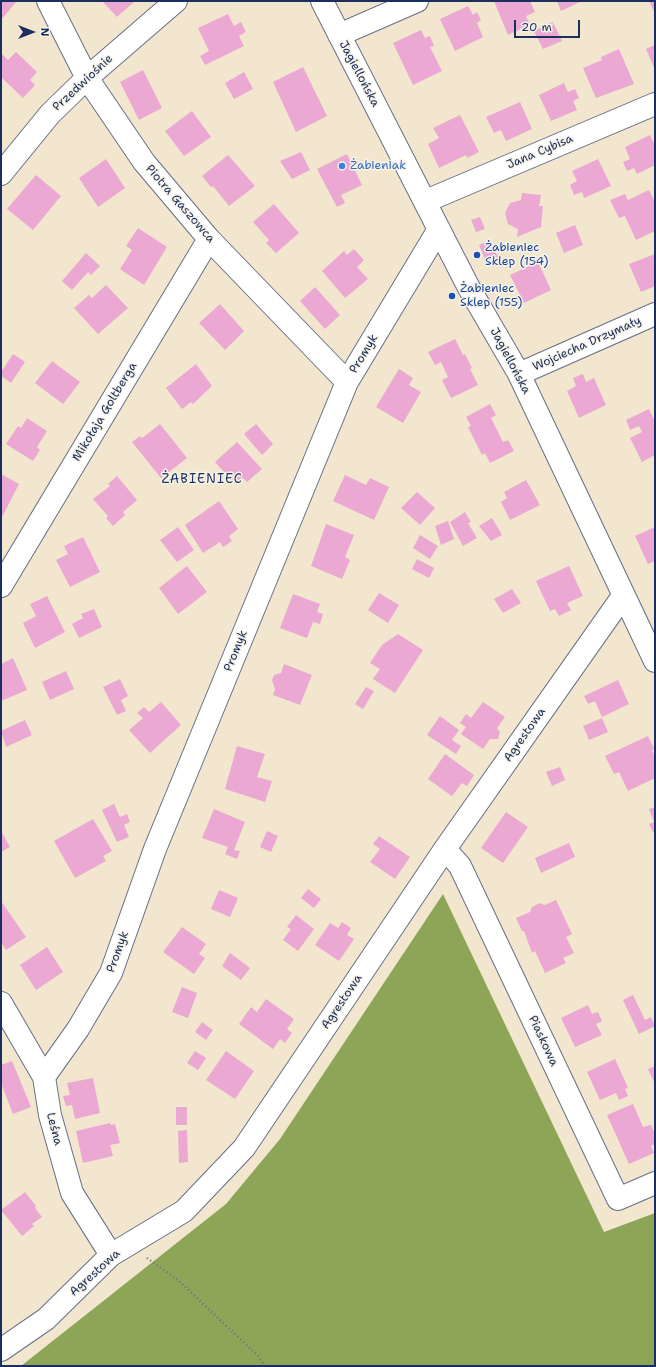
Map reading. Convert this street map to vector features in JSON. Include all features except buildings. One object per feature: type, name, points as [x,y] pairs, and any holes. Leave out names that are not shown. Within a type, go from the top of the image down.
[{"type":"street","name":"Piotra Gaszowca","points":[[48,1],[87,78],[144,162],[208,239],[347,382]]},
{"type":"street","name":"Przedwiośnie","points":[[1,174],[50,114],[87,78],[176,1]]},
{"type":"street","name":"Jagiellońska","points":[[322,1],[426,201],[469,288],[519,374],[655,661]]},
{"type":"street","points":[[339,35],[417,1]]},
{"type":"street","name":"Jana Cybisa","points":[[426,201],[655,104]]},
{"type":"street","name":"Promyk","points":[[44,1077],[78,1028],[111,973],[154,849],[347,382],[439,230]]},
{"type":"street","name":"Mikołaja Goltberga","points":[[1,586],[208,239]]},
{"type":"street","name":"Wojciecha Drzymały","points":[[519,374],[655,314]]},
{"type":"street","name":"Agrestowa","points":[[1,1350],[46,1318],[111,1255],[184,1211],[244,1148],[445,849],[623,596]]},
{"type":"street","name":"Piaskowa","points":[[445,849],[460,866],[618,1199],[655,1183]]},
{"type":"street","name":"Leśna","points":[[1,1003],[44,1077],[50,1115],[72,1193],[111,1255]]},
{"type":"path","points":[[132,1242],[152,1263],[179,1281],[258,1356],[265,1366]]},
{"type":"green space","points":[[443,894],[604,1232],[655,1213],[655,1366],[21,1366],[226,1204],[280,1139]]},
{"type":"place","name":"Żabieniak","points":[[342,166]]},
{"type":"place","name":"Żabieniec Sklep (154)","points":[[477,255]]},
{"type":"place","name":"Żabieniec Sklep (155)","points":[[452,296]]},
{"type":"district","name":"ŻABIENIEC","points":[[202,480]]}]
